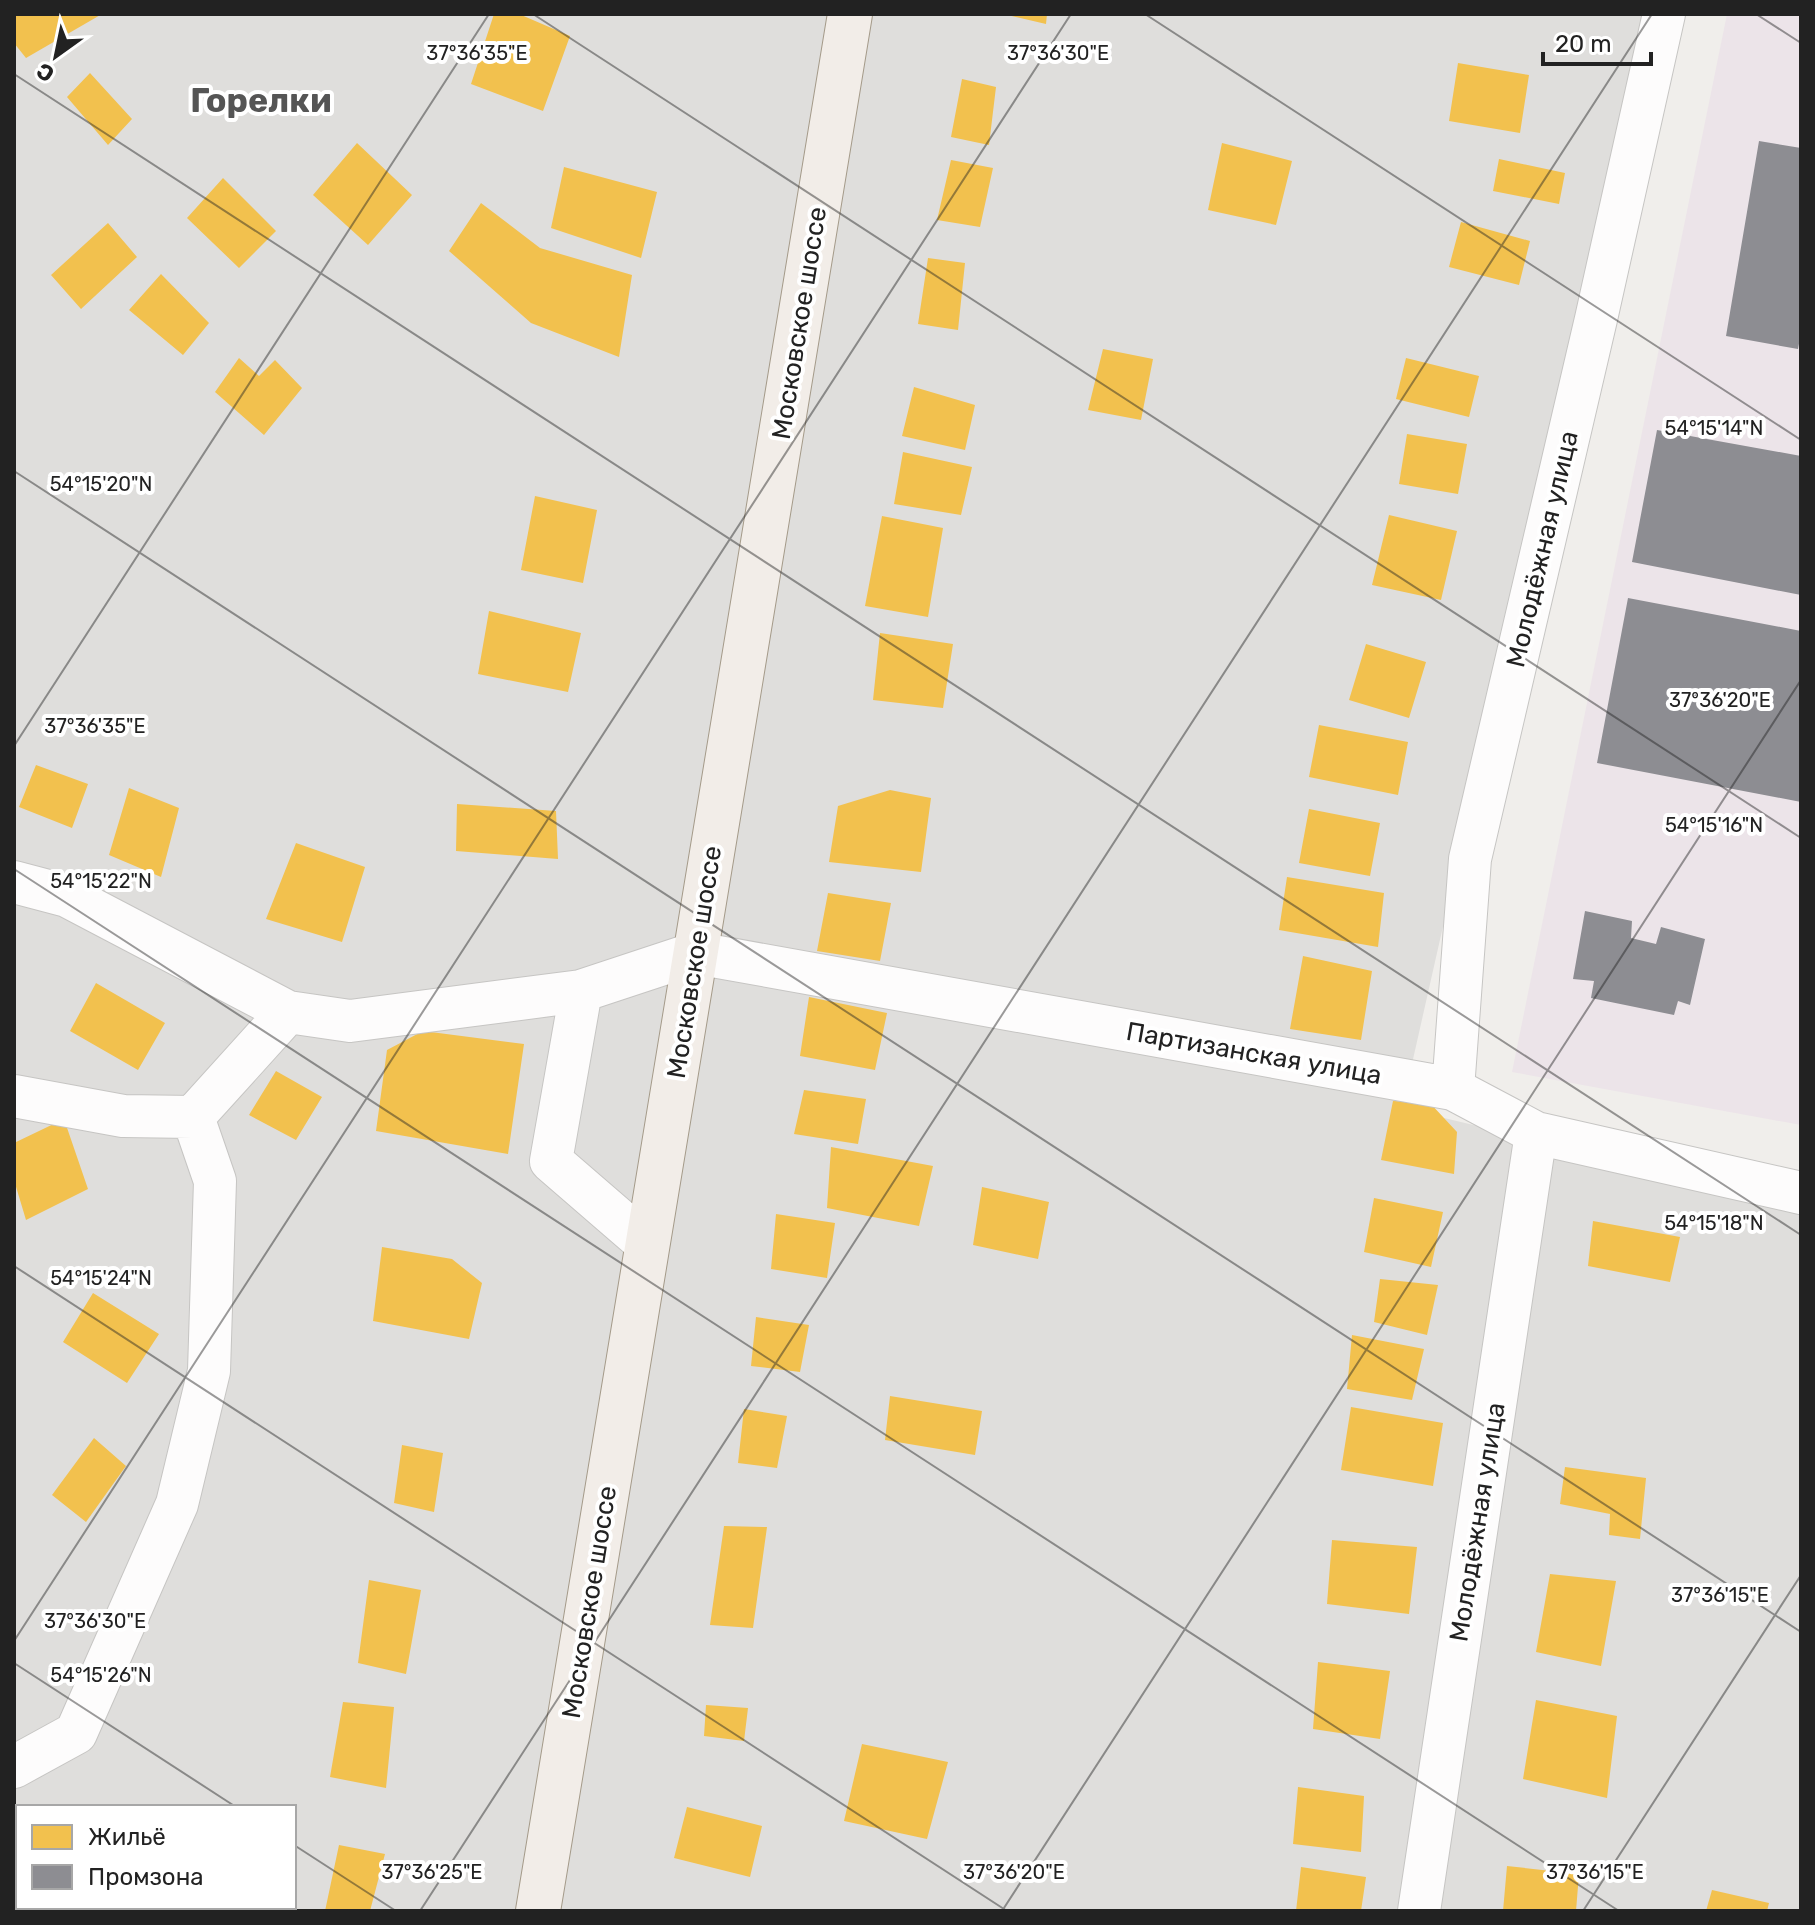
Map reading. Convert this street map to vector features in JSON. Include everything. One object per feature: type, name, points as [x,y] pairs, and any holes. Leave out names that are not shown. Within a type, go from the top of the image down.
[{"type":"main road","name":"Московское шоссе","points":[[538,1911],[850,14]]},
{"type":"street","name":"Молодёжная улица","points":[[1453,1089],[1470,859],[1664,14]]},
{"type":"street","points":[[14,882],[67,896],[288,1012],[350,1021],[581,991],[696,953]]},
{"type":"street","name":"Партизанская улица","points":[[696,953],[1453,1089],[1536,1133],[1801,1193]]},
{"type":"street","points":[[581,991],[551,1161],[647,1244]]},
{"type":"street","points":[[14,1096],[123,1116],[193,1117],[288,1012]]},
{"type":"street","points":[[14,1767],[76,1733],[177,1504],[209,1371],[215,1181],[193,1117]]},
{"type":"street","name":"Молодёжная улица","points":[[1419,1911],[1536,1133]]},
{"type":"shaded area","points":[[14,14],[1649,14],[1402,1108],[1801,1203],[1801,1911],[14,1911]]},
{"type":"shaded area","points":[[1727,14],[1801,14],[1801,1125],[1512,1072]]},
{"type":"building: Жильё","points":[[14,14],[102,14],[26,58],[14,43]]},
{"type":"building: Жильё","points":[[494,14],[519,14],[570,36],[543,111],[471,84]]},
{"type":"building: Жильё","points":[[1003,14],[1047,14],[1046,24]]},
{"type":"building: Жильё","points":[[1458,63],[1529,75],[1520,133],[1449,121]]},
{"type":"building: Жильё","points":[[90,73],[132,119],[108,145],[67,97]]},
{"type":"building: Жильё","points":[[962,79],[996,87],[989,145],[951,137]]},
{"type":"building: Жильё","points":[[357,143],[412,195],[368,245],[313,195]]},
{"type":"building: Жильё","points":[[1222,143],[1292,161],[1276,225],[1208,210]]},
{"type":"building: Жильё","points":[[1499,159],[1565,173],[1559,204],[1493,191]]},
{"type":"building: Жильё","points":[[951,160],[993,168],[980,227],[937,220]]},
{"type":"building: Жильё","points":[[564,167],[657,192],[641,258],[551,228]]},
{"type":"building: Жильё","points":[[223,178],[276,231],[239,268],[187,218]]},
{"type":"building: Жильё","points":[[481,203],[540,248],[632,275],[619,357],[531,323],[449,251]]},
{"type":"building: Жильё","points":[[1461,222],[1530,241],[1519,285],[1449,267]]},
{"type":"building: Жильё","points":[[108,223],[137,257],[81,309],[51,275]]},
{"type":"building: Жильё","points":[[928,258],[965,263],[958,330],[918,324]]},
{"type":"building: Жильё","points":[[161,274],[209,323],[183,355],[129,310]]},
{"type":"building: Жильё","points":[[1103,349],[1153,359],[1141,420],[1088,410]]},
{"type":"building: Жильё","points":[[239,358],[259,376],[275,360],[302,388],[264,435],[215,392]]},
{"type":"building: Жильё","points":[[1406,358],[1479,376],[1469,417],[1396,399]]},
{"type":"building: Жильё","points":[[914,387],[975,405],[965,450],[902,436]]},
{"type":"building: Жильё","points":[[1407,434],[1467,444],[1458,494],[1399,484]]},
{"type":"building: Жильё","points":[[903,452],[972,467],[961,515],[894,504]]},
{"type":"building: Жильё","points":[[535,496],[597,510],[583,583],[521,570]]},
{"type":"building: Жильё","points":[[1389,515],[1457,531],[1441,600],[1372,585]]},
{"type":"building: Жильё","points":[[882,516],[943,528],[928,617],[865,606]]},
{"type":"building: Жильё","points":[[489,611],[581,633],[568,692],[478,674]]},
{"type":"building: Жильё","points":[[880,633],[953,644],[943,708],[873,700]]},
{"type":"building: Жильё","points":[[1366,644],[1426,662],[1409,718],[1349,700]]},
{"type":"building: Жильё","points":[[1319,725],[1408,742],[1398,795],[1309,777]]},
{"type":"building: Жильё","points":[[36,765],[88,784],[72,828],[19,807]]},
{"type":"building: Жильё","points":[[129,788],[179,808],[161,877],[109,855]]},
{"type":"building: Жильё","points":[[890,790],[931,798],[921,872],[829,862],[838,806]]},
{"type":"building: Жильё","points":[[457,804],[556,811],[558,859],[456,851]]},
{"type":"building: Жильё","points":[[1309,809],[1380,823],[1370,876],[1299,863]]},
{"type":"building: Жильё","points":[[296,843],[365,867],[342,942],[266,919]]},
{"type":"building: Жильё","points":[[1287,877],[1384,893],[1378,947],[1279,930]]},
{"type":"building: Жильё","points":[[828,893],[891,903],[880,961],[817,951]]},
{"type":"building: Жильё","points":[[1303,956],[1372,971],[1361,1040],[1290,1029]]},
{"type":"building: Жильё","points":[[96,983],[165,1023],[138,1070],[70,1031]]},
{"type":"building: Жильё","points":[[809,997],[887,1013],[875,1070],[800,1056]]},
{"type":"building: Жильё","points":[[423,1031],[524,1044],[508,1154],[376,1131],[387,1050]]},
{"type":"building: Жильё","points":[[276,1071],[322,1097],[296,1140],[249,1115]]},
{"type":"building: Жильё","points":[[804,1090],[866,1099],[858,1144],[794,1134]]},
{"type":"building: Жильё","points":[[1393,1101],[1430,1103],[1457,1132],[1454,1174],[1381,1160]]},
{"type":"building: Жильё","points":[[64,1119],[88,1189],[26,1220],[14,1180],[14,1143]]},
{"type":"building: Жильё","points":[[831,1147],[933,1166],[919,1226],[827,1208]]},
{"type":"building: Жильё","points":[[982,1187],[1049,1202],[1038,1259],[973,1245]]},
{"type":"building: Жильё","points":[[1374,1198],[1443,1212],[1431,1267],[1364,1252]]},
{"type":"building: Жильё","points":[[776,1214],[835,1223],[827,1278],[771,1269]]},
{"type":"building: Жильё","points":[[1593,1221],[1680,1237],[1670,1282],[1588,1266]]},
{"type":"building: Жильё","points":[[382,1247],[452,1259],[482,1283],[469,1339],[373,1321]]},
{"type":"building: Жильё","points":[[1380,1279],[1438,1285],[1427,1335],[1374,1322]]},
{"type":"building: Жильё","points":[[93,1293],[159,1334],[127,1383],[63,1342]]},
{"type":"building: Жильё","points":[[756,1317],[809,1325],[800,1372],[751,1366]]},
{"type":"building: Жильё","points":[[1352,1335],[1424,1349],[1412,1400],[1347,1389]]},
{"type":"building: Жильё","points":[[890,1396],[982,1411],[975,1455],[885,1440]]},
{"type":"building: Жильё","points":[[1351,1407],[1443,1423],[1433,1486],[1341,1470]]},
{"type":"building: Жильё","points":[[744,1409],[787,1416],[777,1468],[738,1463]]},
{"type":"building: Жильё","points":[[94,1438],[126,1466],[86,1522],[52,1495]]},
{"type":"building: Жильё","points":[[402,1445],[443,1453],[434,1512],[394,1503]]},
{"type":"building: Жильё","points":[[1565,1467],[1646,1478],[1640,1539],[1609,1535],[1610,1514],[1560,1504]]},
{"type":"building: Жильё","points":[[724,1526],[767,1527],[753,1628],[710,1625]]},
{"type":"building: Жильё","points":[[1332,1540],[1417,1547],[1409,1614],[1327,1604]]},
{"type":"building: Жильё","points":[[1550,1574],[1616,1581],[1601,1666],[1536,1652]]},
{"type":"building: Жильё","points":[[369,1580],[421,1590],[406,1674],[358,1663]]},
{"type":"building: Жильё","points":[[1318,1662],[1390,1671],[1380,1739],[1313,1729]]},
{"type":"building: Жильё","points":[[1536,1700],[1617,1716],[1607,1798],[1523,1779]]},
{"type":"building: Жильё","points":[[343,1702],[394,1707],[386,1788],[330,1777]]},
{"type":"building: Жильё","points":[[706,1705],[748,1708],[744,1741],[704,1736]]},
{"type":"building: Жильё","points":[[862,1744],[948,1762],[927,1839],[844,1821]]},
{"type":"building: Жильё","points":[[1298,1787],[1364,1796],[1361,1852],[1293,1844]]},
{"type":"building: Жильё","points":[[687,1807],[762,1826],[750,1877],[674,1858]]},
{"type":"building: Жильё","points":[[339,1845],[385,1854],[370,1911],[325,1911]]},
{"type":"building: Жильё","points":[[1507,1866],[1579,1874],[1576,1911],[1503,1911]]},
{"type":"building: Жильё","points":[[1301,1867],[1366,1877],[1361,1911],[1296,1911]]},
{"type":"building: Жильё","points":[[1712,1890],[1769,1903],[1767,1911],[1706,1911]]},
{"type":"building: Жильё","points":[[101,1909],[106,1911],[67,1911]]},
{"type":"building: Промзона","points":[[1759,141],[1801,148],[1801,333],[1798,349],[1726,336]]},
{"type":"building: Промзона","points":[[1657,430],[1801,456],[1801,595],[1632,562]]},
{"type":"building: Промзона","points":[[1628,598],[1801,631],[1801,802],[1597,763]]},
{"type":"building: Промзона","points":[[1585,911],[1632,921],[1631,938],[1656,944],[1661,927],[1705,939],[1690,1005],[1678,1001],[1674,1015],[1591,998],[1594,981],[1573,979]]},
{"type":"district","name":"Горелки","points":[[261,100]]}]
